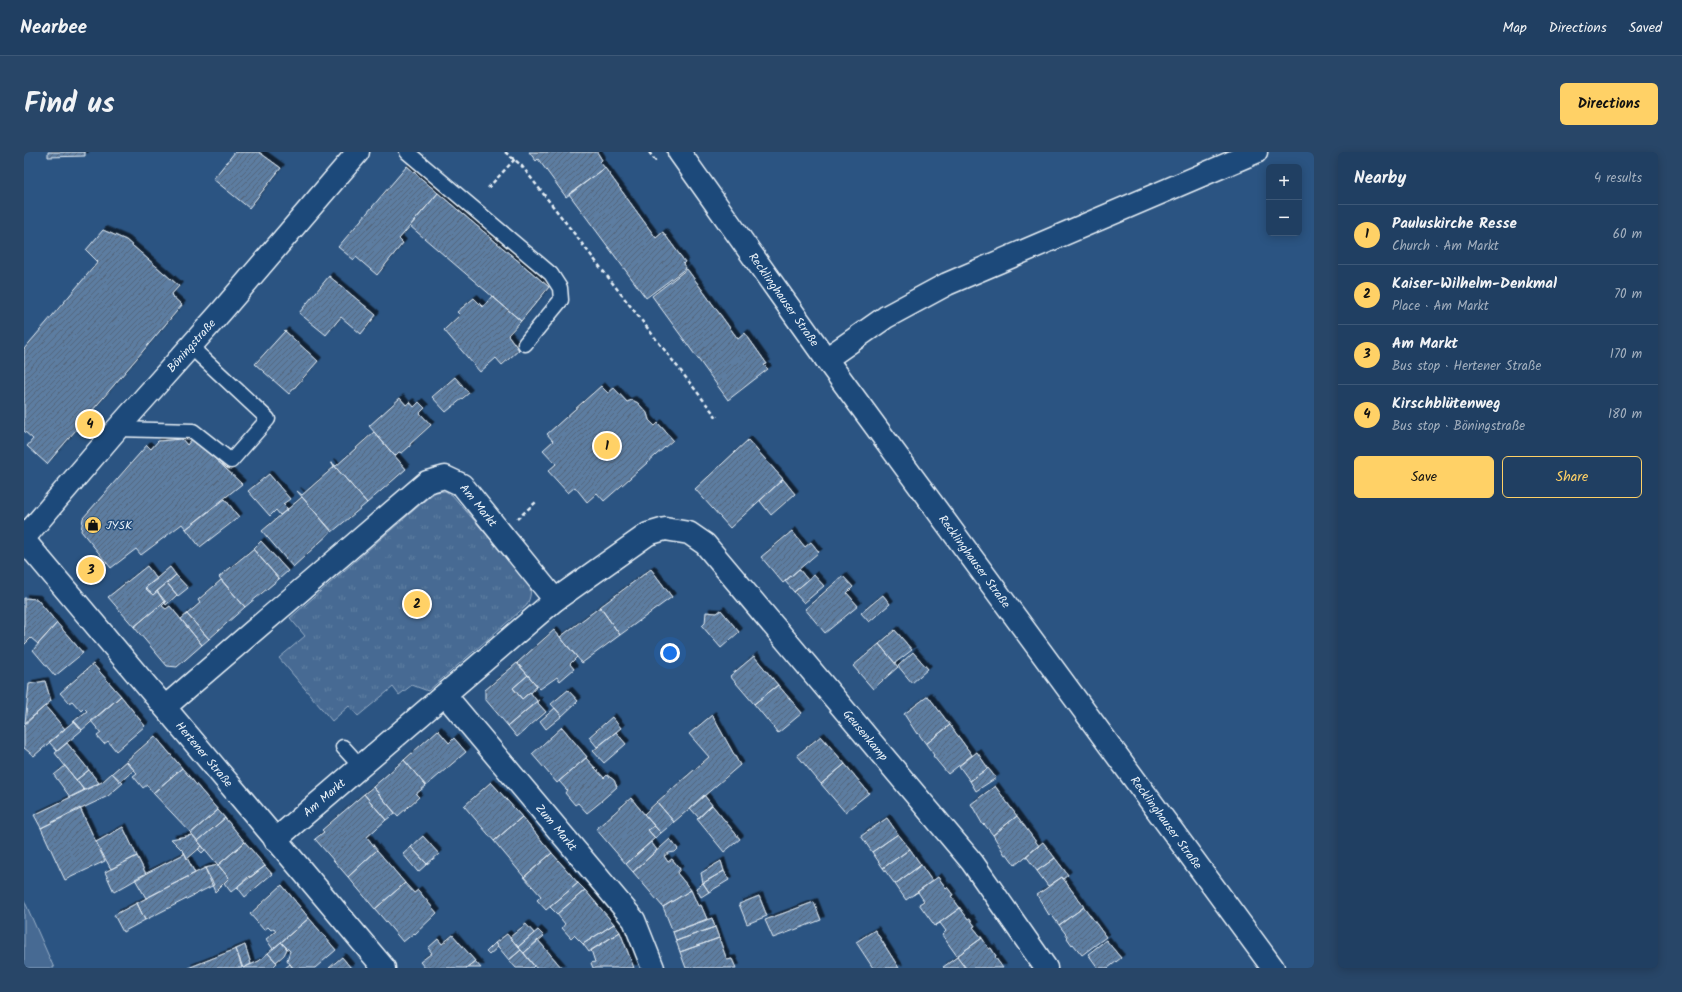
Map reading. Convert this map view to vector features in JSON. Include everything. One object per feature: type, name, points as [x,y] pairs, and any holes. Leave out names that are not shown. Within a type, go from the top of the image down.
[{"type":"street","name":"Böningstraße","points":[[24,539],[117,429],[191,347],[358,152]]},
{"type":"street","name":"Recklinghauser Straße","points":[[679,152],[826,359],[1273,968]]},
{"type":"street","points":[[826,359],[886,317],[947,284],[1256,152]]},
{"type":"street","name":"Am Markt","points":[[165,707],[427,482],[445,477],[462,484],[555,600]]},
{"type":"street","name":"Am Markt","points":[[275,840],[555,600],[648,534],[665,529]]},
{"type":"street","name":"Geusenkamp","points":[[665,529],[689,533],[705,544],[972,862],[1046,968]]},
{"type":"street","name":"Hertener Straße","points":[[24,539],[275,840],[384,968]]},
{"type":"street","name":"Zum Markt","points":[[445,695],[634,920],[653,968]]},
{"type":"lane","points":[[407,152],[550,274],[560,288],[561,300],[525,344]]},
{"type":"lane","points":[[117,429],[193,431],[231,461],[268,419],[191,347]]},
{"type":"lane","points":[[343,747],[361,767]]},
{"type":"path","points":[[505,152],[521,165],[718,418]]},
{"type":"path","points":[[488,188],[515,159]]},
{"type":"path","points":[[523,514],[536,502]]},
{"type":"green space","points":[[445,491],[452,495],[528,582],[530,597],[528,603],[428,691],[412,685],[399,695],[393,687],[358,716],[349,706],[332,721],[279,658],[305,636],[290,618],[430,496],[436,492]]},
{"type":"green space","points":[[24,900],[54,968],[24,968]]},
{"type":"building","points":[[48,152],[85,152],[85,156],[48,157]]},
{"type":"building","points":[[235,152],[259,152],[281,168],[249,208],[213,179]]},
{"type":"building","points":[[529,152],[597,152],[602,160],[600,162],[605,168],[566,197],[538,159],[536,161]]},
{"type":"building","points":[[407,166],[438,193],[399,239],[403,243],[377,275],[356,257],[354,260],[338,247]]},
{"type":"building","points":[[605,168],[656,238],[663,232],[685,262],[683,264],[686,268],[646,298],[569,194]]},
{"type":"building","points":[[438,193],[549,287],[521,321],[410,226]]},
{"type":"building","points":[[103,230],[126,240],[179,286],[171,295],[182,305],[47,464],[27,446],[33,439],[24,431],[24,349],[98,262],[86,250]]},
{"type":"building","points":[[687,269],[738,339],[745,333],[767,364],[764,365],[768,369],[728,400],[652,296]]},
{"type":"building","points":[[329,276],[376,315],[361,334],[341,317],[326,335],[299,313]]},
{"type":"building","points":[[492,296],[521,321],[508,335],[519,350],[502,365],[496,358],[480,372],[444,330],[460,315],[457,312],[474,298],[483,307]]},
{"type":"building","points":[[285,331],[318,361],[289,394],[255,364]]},
{"type":"building","points":[[455,377],[469,393],[446,412],[432,397]]},
{"type":"building","points":[[601,386],[608,393],[614,388],[627,402],[632,400],[638,403],[647,413],[649,420],[655,426],[658,423],[673,440],[604,501],[597,493],[587,502],[575,487],[568,493],[548,471],[556,464],[543,450],[553,441],[547,434]]},
{"type":"building","points":[[400,398],[406,405],[410,402],[414,407],[419,402],[425,408],[420,413],[431,425],[402,453],[399,452],[395,456],[369,426]]},
{"type":"building","points":[[374,432],[406,469],[367,503],[331,462],[336,466]]},
{"type":"building","points":[[193,438],[242,484],[186,529],[182,524],[141,555],[136,549],[111,568],[81,531],[83,518],[147,445],[151,449],[158,441],[182,439],[187,445]]},
{"type":"building","points":[[748,440],[783,479],[730,528],[695,489]]},
{"type":"building","points":[[331,462],[367,503],[332,532],[297,491],[302,495],[334,467]]},
{"type":"building","points":[[269,474],[290,499],[283,504],[288,509],[280,515],[276,510],[270,516],[248,491]]},
{"type":"building","points":[[783,479],[795,494],[771,515],[760,501]]},
{"type":"building","points":[[302,497],[332,531],[293,567],[262,531]]},
{"type":"building","points":[[225,499],[239,517],[200,547],[186,529]]},
{"type":"building","points":[[792,531],[805,547],[811,542],[819,552],[783,583],[761,557]]},
{"type":"building","points":[[261,541],[288,571],[279,579],[253,549]]},
{"type":"building","points":[[253,549],[279,579],[245,607],[219,577]]},
{"type":"building","points":[[147,566],[157,579],[145,588],[153,595],[157,591],[165,601],[134,627],[108,597]]},
{"type":"building","points":[[170,567],[176,575],[153,595],[145,588]]},
{"type":"building","points":[[651,569],[672,597],[620,635],[600,607]]},
{"type":"building","points":[[799,569],[808,580],[794,592],[785,581]]},
{"type":"building","points":[[176,575],[188,588],[178,596],[167,583]]},
{"type":"building","points":[[814,575],[824,586],[804,603],[794,592]]},
{"type":"building","points":[[843,576],[853,587],[847,593],[858,606],[825,633],[805,609]]},
{"type":"building","points":[[221,580],[245,607],[209,639],[187,614],[200,603],[198,600]]},
{"type":"building","points":[[167,583],[177,595],[166,605],[157,591]]},
{"type":"building","points":[[883,595],[890,604],[869,622],[861,613]]},
{"type":"building","points":[[24,598],[37,599],[57,623],[38,644],[31,638],[24,645]]},
{"type":"building","points":[[165,601],[166,602],[162,606],[166,609],[170,606],[202,645],[177,667],[167,666],[134,627]]},
{"type":"building","points":[[600,607],[620,635],[582,663],[560,637]]},
{"type":"building","points":[[721,610],[739,632],[721,648],[702,626],[705,623],[706,612],[717,613]]},
{"type":"building","points":[[187,614],[209,639],[202,645],[181,619]]},
{"type":"building","points":[[57,623],[83,653],[55,676],[33,650]]},
{"type":"building","points":[[554,630],[577,657],[570,664],[574,669],[560,681],[557,677],[540,689],[517,663]]},
{"type":"building","points":[[895,630],[912,650],[895,663],[879,644]]},
{"type":"building","points":[[879,644],[898,667],[873,689],[853,666]]},
{"type":"building","points":[[913,652],[928,669],[912,683],[898,666]]},
{"type":"building","points":[[754,656],[778,685],[754,704],[730,676]]},
{"type":"building","points":[[517,663],[528,675],[513,688],[522,699],[530,692],[537,701],[508,726],[485,699],[485,690]]},
{"type":"building","points":[[93,664],[121,696],[82,730],[74,721],[87,711],[84,708],[81,711],[72,701],[69,703],[60,693]]},
{"type":"building","points":[[528,675],[537,686],[531,693],[530,692],[522,699],[513,688]]},
{"type":"building","points":[[45,681],[51,701],[25,723],[29,684]]},
{"type":"building","points":[[778,685],[802,713],[778,733],[754,704]]},
{"type":"building","points":[[568,690],[578,701],[562,716],[551,704]]},
{"type":"building","points":[[121,696],[145,726],[116,751],[108,741],[104,744],[97,736],[101,733],[91,721]]},
{"type":"building","points":[[928,696],[950,725],[926,744],[918,733],[917,734],[904,714]]},
{"type":"building","points":[[539,700],[538,703],[546,712],[517,737],[508,726]]},
{"type":"building","points":[[45,706],[65,729],[34,756],[24,748],[24,725]]},
{"type":"building","points":[[555,708],[562,716],[546,729],[540,721]]},
{"type":"building","points":[[712,715],[740,765],[674,822],[657,802],[709,757],[689,734]]},
{"type":"building","points":[[612,717],[621,728],[597,747],[589,737]]},
{"type":"building","points":[[74,721],[82,730],[57,751],[49,742]]},
{"type":"building","points":[[950,725],[972,755],[948,774],[933,756],[934,755],[926,744]]},
{"type":"building","points":[[562,727],[587,757],[557,783],[532,754]]},
{"type":"building","points":[[438,730],[449,743],[454,738],[466,752],[426,786],[404,760]]},
{"type":"building","points":[[616,732],[626,744],[604,763],[593,751]]},
{"type":"building","points":[[155,736],[182,768],[153,793],[147,785],[143,788],[133,776],[137,773],[126,761]]},
{"type":"building","points":[[821,736],[845,764],[821,784],[797,755]]},
{"type":"building","points":[[67,743],[89,770],[76,780],[55,753]]},
{"type":"building","points":[[977,752],[988,768],[970,781],[959,766]]},
{"type":"building","points":[[586,758],[604,778],[607,775],[614,780],[617,787],[587,813],[578,803],[575,805],[565,793],[567,790],[559,781]]},
{"type":"building","points":[[404,760],[426,786],[416,794],[419,797],[398,816],[373,787]]},
{"type":"building","points":[[126,761],[134,770],[120,782],[112,773]]},
{"type":"building","points":[[845,764],[869,793],[845,812],[821,784]]},
{"type":"building","points":[[65,766],[84,790],[70,797],[54,775]]},
{"type":"building","points":[[182,768],[218,810],[191,833],[153,793]]},
{"type":"building","points":[[988,768],[996,778],[976,791],[970,781]]},
{"type":"building","points":[[89,770],[99,783],[84,790],[76,780]]},
{"type":"building","points":[[112,773],[123,783],[108,796],[41,828],[34,815],[102,782]]},
{"type":"building","points":[[491,782],[522,817],[494,841],[464,806]]},
{"type":"building","points":[[995,786],[1017,816],[993,835],[984,824],[983,825],[971,804]]},
{"type":"building","points":[[373,787],[395,813],[386,820],[364,794]]},
{"type":"building","points":[[364,794],[386,820],[367,837],[377,850],[348,877],[315,839],[324,832],[322,830]]},
{"type":"building","points":[[704,795],[712,805],[699,818],[690,808]]},
{"type":"building","points":[[631,798],[654,826],[648,830],[655,838],[626,864],[596,829]]},
{"type":"building","points":[[657,802],[674,822],[661,833],[644,814]]},
{"type":"building","points":[[712,805],[740,839],[724,852],[697,819]]},
{"type":"building","points":[[80,808],[105,861],[65,880],[41,828]]},
{"type":"building","points":[[218,810],[225,818],[198,841],[191,833]]},
{"type":"building","points":[[1017,816],[1039,846],[1015,865],[1007,854],[1005,855],[993,835]]},
{"type":"building","points":[[522,817],[552,853],[524,877],[494,841]]},
{"type":"building","points":[[225,818],[245,842],[218,865],[198,841]]},
{"type":"building","points":[[887,818],[898,834],[872,852],[861,836]]},
{"type":"building","points":[[654,826],[661,833],[655,838],[648,830]]},
{"type":"building","points":[[123,827],[137,856],[111,869],[96,842]]},
{"type":"building","points":[[898,834],[910,849],[883,868],[872,852]]},
{"type":"building","points":[[192,835],[202,846],[187,859],[184,852],[171,839]]},
{"type":"building","points":[[423,836],[439,854],[427,864],[411,847]]},
{"type":"building","points":[[670,839],[678,849],[675,852],[664,856],[668,862],[672,859],[680,869],[677,873],[691,890],[663,907],[633,872]]},
{"type":"building","points":[[245,842],[265,866],[251,877],[249,876],[238,886],[238,888],[237,887],[231,892],[224,883],[229,878],[218,865]]},
{"type":"building","points":[[651,842],[657,850],[633,872],[626,864]]},
{"type":"building","points":[[1043,842],[1055,858],[1037,871],[1026,856]]},
{"type":"building","points":[[202,846],[205,850],[202,853],[198,849]]},
{"type":"building","points":[[411,847],[427,864],[418,872],[403,854]]},
{"type":"building","points":[[910,849],[921,865],[895,884],[883,868]]},
{"type":"building","points":[[377,850],[405,883],[375,909],[348,877]]},
{"type":"building","points":[[184,852],[195,873],[146,898],[135,879],[184,854]]},
{"type":"building","points":[[552,853],[578,883],[546,910],[537,900],[541,896],[524,877]]},
{"type":"building","points":[[137,856],[146,874],[114,892],[105,872]]},
{"type":"building","points":[[1055,858],[1068,875],[1048,886],[1037,871]]},
{"type":"building","points":[[721,861],[724,871],[703,883],[701,873]]},
{"type":"building","points":[[218,865],[229,878],[215,892],[205,868]]},
{"type":"building","points":[[921,865],[932,881],[906,900],[895,884]]},
{"type":"building","points":[[265,866],[272,874],[245,897],[238,886]]},
{"type":"building","points":[[205,868],[214,885],[145,920],[137,903]]},
{"type":"building","points":[[724,871],[729,880],[709,892],[703,883]]},
{"type":"building","points":[[938,877],[953,895],[951,896],[960,908],[935,926],[919,904],[924,901],[918,892],[913,895]]},
{"type":"building","points":[[1062,877],[1084,907],[1059,925],[1051,914],[1049,915],[1037,895]]},
{"type":"building","points":[[405,883],[414,893],[418,890],[437,913],[415,934],[414,933],[403,942],[375,909]]},
{"type":"building","points":[[578,883],[585,890],[557,914],[550,907]]},
{"type":"building","points":[[703,883],[709,892],[701,897],[696,888]]},
{"type":"building","points":[[282,885],[309,918],[273,949],[266,939],[276,931],[274,928],[271,930],[268,927],[264,930],[250,914]]},
{"type":"building","points":[[585,890],[614,924],[583,944],[574,935],[571,938],[562,928],[565,924],[557,914]]},
{"type":"building","points":[[691,890],[698,906],[701,905],[707,919],[673,932],[663,907]]},
{"type":"building","points":[[759,896],[767,916],[747,924],[739,904]]},
{"type":"building","points":[[814,902],[821,920],[773,938],[765,920]]},
{"type":"building","points":[[137,903],[145,920],[123,932],[114,915]]},
{"type":"building","points":[[1084,907],[1106,937],[1082,955],[1073,944],[1072,945],[1059,925]]},
{"type":"building","points":[[960,908],[968,919],[970,918],[975,926],[973,927],[982,938],[957,956],[942,935],[946,931],[940,923],[935,926]]},
{"type":"building","points":[[309,918],[336,950],[315,968],[293,968],[287,960],[290,951],[281,942]]},
{"type":"building","points":[[712,918],[715,927],[676,941],[673,932]]},
{"type":"building","points":[[526,924],[534,933],[518,947],[510,937]]},
{"type":"building","points":[[614,924],[620,932],[589,952],[583,944]]},
{"type":"building","points":[[715,927],[719,938],[680,952],[676,941]]},
{"type":"building","points":[[538,930],[544,936],[524,953],[518,947]]},
{"type":"building","points":[[875,930],[899,968],[873,968],[856,942]]},
{"type":"building","points":[[620,932],[634,968],[593,968],[591,963],[595,962],[591,950]]},
{"type":"building","points":[[507,934],[521,950],[509,960],[495,943]]},
{"type":"building","points":[[453,935],[475,961],[466,968],[425,968],[420,962],[432,953],[428,948],[438,939],[442,944]]},
{"type":"building","points":[[719,938],[727,960],[732,959],[736,968],[686,968],[680,952]]},
{"type":"building","points":[[982,938],[989,949],[991,948],[996,956],[995,957],[1003,968],[966,968],[957,956]]},
{"type":"building","points":[[538,940],[562,968],[536,968],[524,953]]},
{"type":"building","points":[[1106,940],[1121,958],[1108,968],[1098,968],[1088,954]]},
{"type":"building","points":[[281,942],[287,949],[284,955],[276,962],[268,953]]},
{"type":"building","points":[[495,943],[498,947],[489,955],[486,952]]},
{"type":"building","points":[[245,945],[251,964],[243,968],[236,949]]},
{"type":"building","points":[[236,949],[242,968],[188,968]]},
{"type":"building","points":[[521,950],[534,966],[532,968],[516,968],[509,960]]},
{"type":"building","points":[[268,953],[277,963],[272,968],[243,968],[259,961]]},
{"type":"building","points":[[342,957],[351,968],[329,968]]},
{"type":"building","points":[[957,957],[965,968],[943,967]]},
{"type":"building","points":[[475,961],[481,968],[466,968]]},
{"type":"building","points":[[290,964],[293,968],[285,968]]},
{"type":"place","name":"Kirschblütenweg","points":[[90,424]]},
{"type":"place","name":"Pauluskirche Resse","points":[[607,446]]},
{"type":"place","name":"JYSK","points":[[93,525]]},
{"type":"place","name":"Am Markt","points":[[91,570]]},
{"type":"place","name":"Kaiser-Wilhelm-Denkmal","points":[[417,604]]}]
